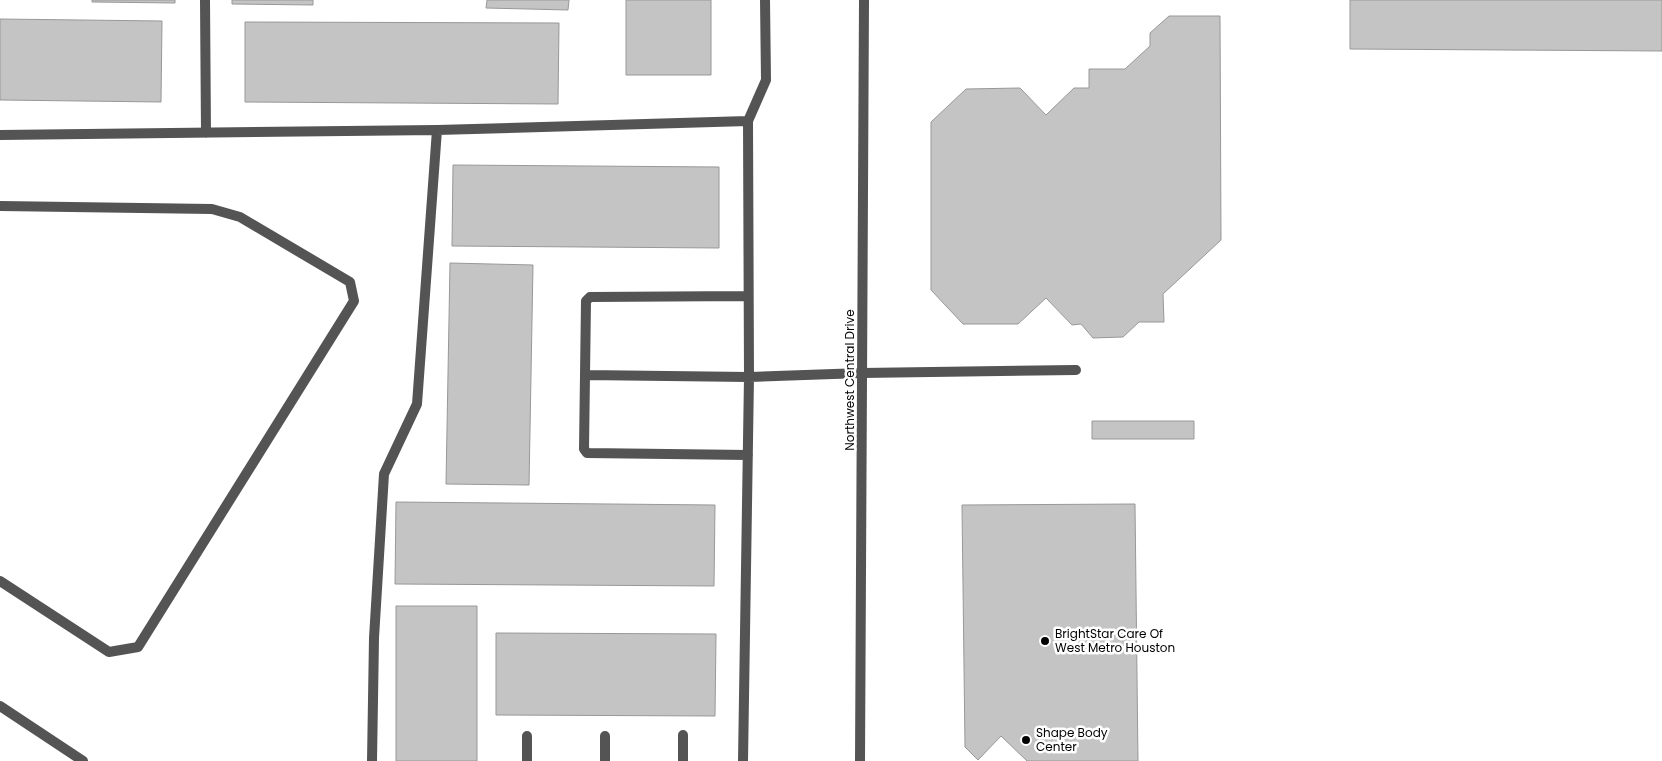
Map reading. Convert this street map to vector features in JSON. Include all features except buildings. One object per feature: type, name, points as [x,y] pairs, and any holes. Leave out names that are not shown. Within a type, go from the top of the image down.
[{"type":"street","points":[[205,0],[206,133]]},
{"type":"street","points":[[742,761],[749,377],[748,121],[766,80],[765,0]]},
{"type":"street","name":"Northwest Central Drive","points":[[860,761],[864,0]]},
{"type":"street","points":[[0,136],[437,130],[748,121]]},
{"type":"street","points":[[372,761],[374,638],[384,474],[417,404],[437,130]]},
{"type":"street","points":[[0,206],[212,209],[240,217],[350,282],[354,301],[138,647],[110,652],[0,581]]},
{"type":"street","points":[[748,296],[590,297],[586,301],[584,449],[587,453],[748,454]]},
{"type":"street","points":[[585,375],[749,377],[862,373],[1076,370]]},
{"type":"street","points":[[0,706],[83,761]]},
{"type":"street","points":[[683,735],[683,761]]},
{"type":"street","points":[[527,736],[527,761]]},
{"type":"street","points":[[605,736],[605,761]]},
{"type":"place","name":"BrightStar Care Of West Metro Houston","points":[[1045,641]]},
{"type":"place","name":"Shape Body Center","points":[[1026,740]]}]
